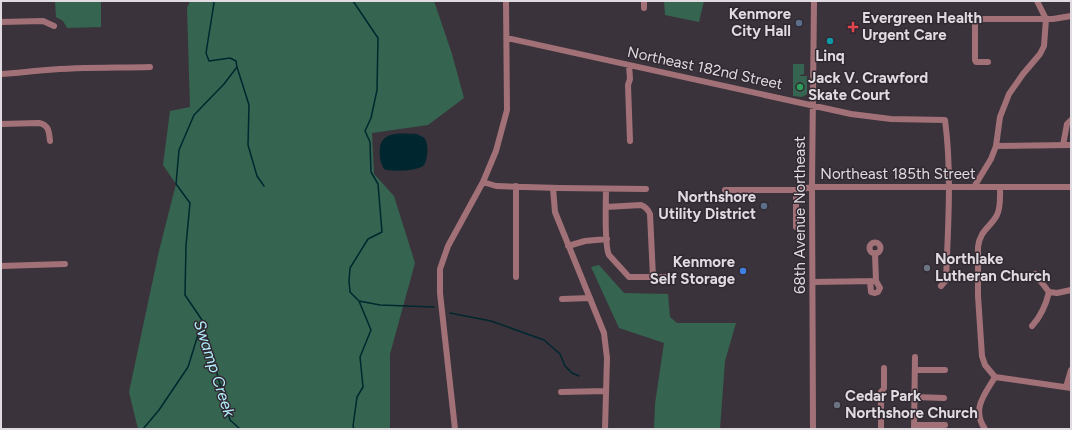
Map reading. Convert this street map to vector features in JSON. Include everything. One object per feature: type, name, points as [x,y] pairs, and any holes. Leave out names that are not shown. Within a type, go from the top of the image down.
[{"type":"street","points":[[455,429],[440,293],[440,269],[448,246],[483,182],[496,151],[507,110],[506,1]]},
{"type":"street","points":[[644,1],[644,8]]},
{"type":"street","name":"68th Avenue Northeast","points":[[812,429],[814,1]]},
{"type":"street","points":[[974,187],[991,159],[996,146],[1000,117],[1009,94],[1040,54],[1044,46],[1046,19],[1038,1]]},
{"type":"street","points":[[988,62],[976,62],[975,60],[975,20],[1058,19],[1071,16]]},
{"type":"street","points":[[1,22],[43,21],[54,26]]},
{"type":"street","name":"Northeast 182nd Street","points":[[507,38],[851,114],[868,117],[945,120],[947,136],[948,187]]},
{"type":"street","points":[[629,65],[630,79],[628,86],[630,141]]},
{"type":"street","points":[[1,74],[82,68],[150,67]]},
{"type":"street","points":[[1063,145],[1067,124],[1071,120]]},
{"type":"street","points":[[1,124],[44,124],[47,126],[49,131],[50,142]]},
{"type":"street","points":[[996,146],[1071,146]]},
{"type":"street","points":[[483,182],[496,186],[646,189]]},
{"type":"street","points":[[516,186],[516,278]]},
{"type":"street","points":[[941,286],[946,280],[948,187]]},
{"type":"street","points":[[1000,187],[999,209],[992,222],[983,232],[979,240],[978,247],[978,296],[982,356],[985,365],[996,377],[1068,387],[1071,370]]},
{"type":"street","name":"Northeast 185th Street","points":[[725,190],[796,190],[812,188],[1071,187]]},
{"type":"street","points":[[553,188],[555,212],[604,333],[607,358],[605,429]]},
{"type":"street","points":[[606,189],[607,241],[610,255],[629,277],[665,277]]},
{"type":"street","points":[[796,190],[796,227]]},
{"type":"street","points":[[606,206],[641,205],[647,208],[650,214],[653,277]]},
{"type":"street","points":[[569,248],[585,241],[607,241]]},
{"type":"street","points":[[813,282],[873,281],[875,253]]},
{"type":"street","points":[[1,266],[65,264]]},
{"type":"street","points":[[1035,274],[1049,292],[1057,293],[1071,290]]},
{"type":"street","points":[[1032,326],[1039,317],[1047,301],[1049,292]]},
{"type":"street","points":[[562,299],[590,298]]},
{"type":"street","points":[[915,357],[914,427],[946,425]]},
{"type":"street","points":[[880,429],[880,392],[884,388],[884,368]]},
{"type":"street","points":[[915,370],[945,370]]},
{"type":"street","points":[[985,429],[980,422],[978,414],[979,409],[996,377]]},
{"type":"street","points":[[561,392],[606,391]]},
{"type":"street","points":[[914,397],[944,398]]},
{"type":"green space","points":[[55,1],[101,1],[101,27],[67,28],[63,21],[56,17]]},
{"type":"green space","points":[[190,1],[434,1],[452,54],[464,98],[428,125],[372,133],[374,174],[394,196],[415,263],[390,354],[390,429],[138,429],[129,392],[159,251],[176,184],[163,165],[170,111],[190,107],[187,8]]},
{"type":"green space","points":[[664,1],[704,1],[699,22],[665,15]]},
{"type":"green space","name":"Jack V. Crawford Skate Court","points":[[793,64],[804,64],[804,74],[800,76],[807,76],[807,94],[802,97],[793,96]]},
{"type":"green space","points":[[599,265],[624,293],[668,294],[670,317],[677,323],[736,323],[725,361],[720,429],[654,429],[655,404],[664,343],[619,328],[591,267]]},
{"type":"water","points":[[395,134],[417,134],[424,138],[427,145],[427,157],[425,164],[420,168],[415,169],[384,169],[380,156],[380,147],[385,138]]},
{"type":"waterway","name":"Swamp Creek","points":[[213,1],[214,3],[206,53],[209,61],[230,58],[236,61],[237,67],[224,84],[194,115],[179,150],[176,184],[190,203],[186,245],[185,295],[202,320],[230,420],[240,429]]},
{"type":"waterway","points":[[353,1],[378,38],[377,90],[371,118],[365,131],[370,142],[371,172],[378,184],[382,232],[368,239],[350,268],[350,292],[359,301],[380,305],[434,307]]},
{"type":"waterway","points":[[237,67],[249,105],[248,145],[257,176],[264,186]]},
{"type":"waterway","points":[[354,429],[353,426],[357,397],[363,387],[360,357],[371,330],[359,301]]},
{"type":"waterway","points":[[450,313],[491,321],[544,340],[560,354],[565,366],[572,373],[579,376]]},
{"type":"waterway","points":[[143,429],[159,410],[188,367],[202,322]]},
{"type":"place","name":"Kenmore City Hall","points":[[799,23]]},
{"type":"place","name":"Evergreen Health Urgent Care","points":[[853,27]]},
{"type":"place","name":"Linq","points":[[830,41]]},
{"type":"place","name":"Jack V. Crawford Skate Court","points":[[800,87]]},
{"type":"place","name":"Northshore Utility District","points":[[764,206]]},
{"type":"place","name":"Northlake Lutheran Church","points":[[927,268]]},
{"type":"place","name":"Kenmore Self Storage","points":[[743,271]]},
{"type":"place","name":"Cedar Park Northshore Church","points":[[837,405]]}]
